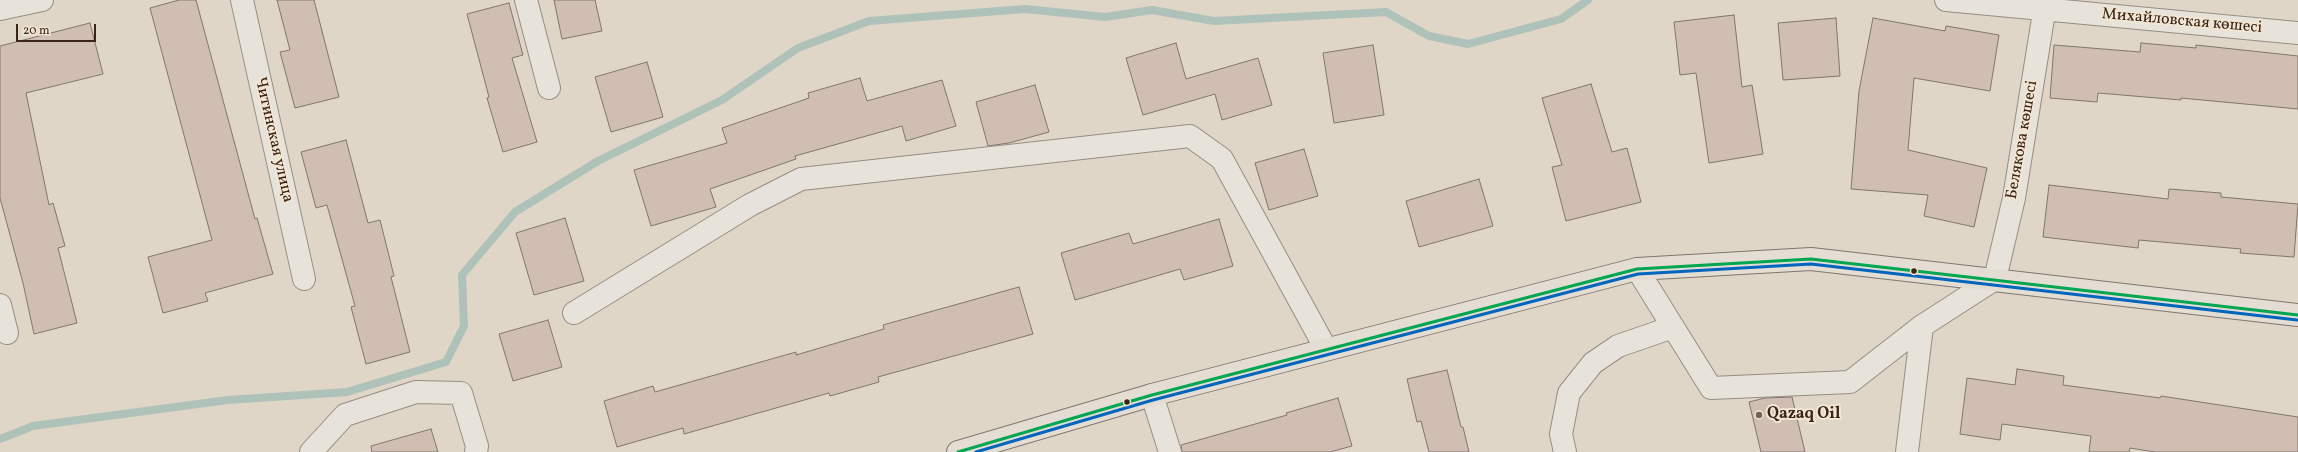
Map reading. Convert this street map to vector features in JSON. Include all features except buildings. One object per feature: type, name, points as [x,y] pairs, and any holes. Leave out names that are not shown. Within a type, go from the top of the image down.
[{"type":"main road","points":[[958,452],[1152,395],[1637,269],[1811,259],[2298,315]]},
{"type":"street","points":[[0,9],[42,0]]},
{"type":"street","name":"Читинская улица","points":[[242,0],[304,279]]},
{"type":"street","points":[[526,0],[549,88]]},
{"type":"street","name":"Михайловская көшесі","points":[[1946,0],[2046,5],[2298,33]]},
{"type":"street","name":"Белякова көшесі","points":[[1995,279],[2014,198],[2046,5]]},
{"type":"street","points":[[574,313],[750,204],[801,179],[1190,136],[1222,159],[1326,349]]},
{"type":"street","points":[[1637,269],[1711,388],[1850,382],[1922,326],[1995,279]]},
{"type":"street","points":[[0,305],[7,333]]},
{"type":"street","points":[[1907,452],[1922,326]]},
{"type":"street","points":[[1565,452],[1561,434],[1569,393],[1593,363],[1618,346],[1673,327]]},
{"type":"street","points":[[311,452],[345,415],[416,392],[461,393],[477,446],[476,452]]},
{"type":"street","points":[[1152,395],[1170,452]]},
{"type":"waterway","points":[[0,439],[33,426],[228,400],[347,392],[446,362],[464,326],[462,275],[515,212],[598,161],[722,100],[798,48],[869,21],[1025,9],[1105,17],[1152,10],[1214,21],[1386,12],[1429,36],[1468,44],[1561,19],[1588,0]]},
{"type":"transit line","points":[[958,452],[1152,395],[1637,269],[1811,259],[2298,315]]},
{"type":"transit line","points":[[976,452],[1153,400],[1638,274],[1811,264],[2297,320]]},
{"type":"place","name":"Qazaq Oil","points":[[1759,415]]}]
